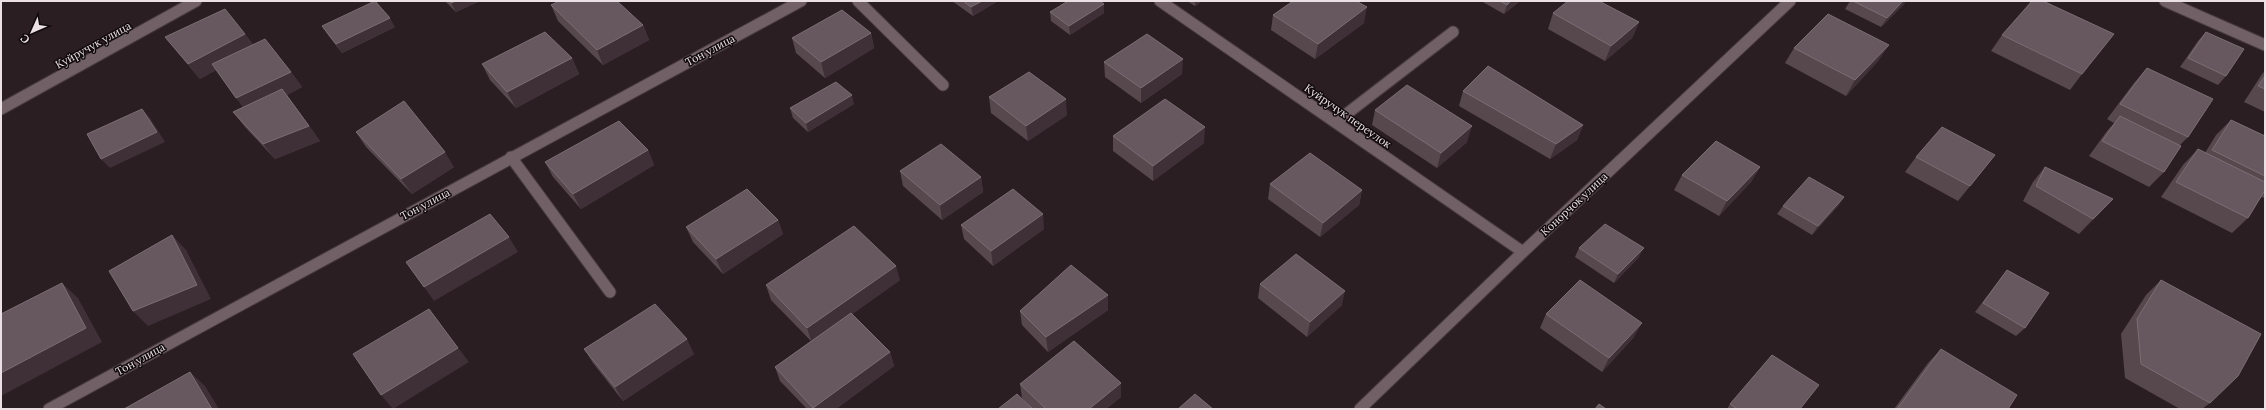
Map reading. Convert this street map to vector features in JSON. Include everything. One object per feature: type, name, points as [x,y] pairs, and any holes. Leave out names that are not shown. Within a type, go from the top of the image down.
[{"type":"street","name":"Куйручук улица","points":[[1,109],[196,1]]},
{"type":"street","name":"Тон улица","points":[[50,409],[801,1]]},
{"type":"street","points":[[858,1],[943,85]]},
{"type":"street","name":"Куйручук переулок","points":[[1160,1],[1523,252]]},
{"type":"street","name":"Конорчок улица","points":[[1360,409],[1523,252],[1790,1]]},
{"type":"street","points":[[2166,1],[2265,45]]},
{"type":"street","points":[[1336,122],[1453,32]]},
{"type":"street","points":[[512,157],[610,292]]},
{"type":"building","points":[[375,1],[390,18],[336,44],[322,26]]},
{"type":"building","points":[[559,1],[617,1],[643,25],[597,50],[551,5]]},
{"type":"building","points":[[963,1],[982,1],[971,7]]},
{"type":"building","points":[[1068,1],[1100,1],[1104,4],[1069,26],[1050,12]]},
{"type":"building","points":[[1293,1],[1356,1],[1367,7],[1318,44],[1273,15]]},
{"type":"building","points":[[1500,1],[1511,1],[1507,5]]},
{"type":"building","points":[[1568,1],[1599,1],[1639,22],[1611,46],[1553,13]]},
{"type":"building","points":[[1853,1],[1903,1],[1887,18]]},
{"type":"building","points":[[2032,1],[2043,1],[2114,34],[2082,74],[2002,35]]},
{"type":"building","points":[[225,9],[245,34],[188,64],[165,37]]},
{"type":"building","points":[[842,10],[871,33],[821,62],[792,38]]},
{"type":"building","points":[[1828,14],[1889,45],[1855,80],[1794,48]]},
{"type":"building","points":[[545,32],[572,58],[507,92],[482,64]]},
{"type":"building","points":[[2206,32],[2244,49],[2226,76],[2188,58]]},
{"type":"building","points":[[1147,34],[1183,59],[1141,88],[1104,62]]},
{"type":"building","points":[[265,39],[291,72],[236,98],[212,64]]},
{"type":"building","points":[[1488,66],[1583,125],[1556,144],[1463,91]]},
{"type":"building","points":[[2147,68],[2213,99],[2188,137],[2120,104]]},
{"type":"building","points":[[1029,72],[1066,99],[1026,126],[989,97]]},
{"type":"building","points":[[2265,76],[2265,89],[2258,86]]},
{"type":"building","points":[[836,82],[852,95],[806,123],[790,108]]},
{"type":"building","points":[[1407,85],[1472,126],[1441,153],[1375,110]]},
{"type":"building","points":[[282,89],[309,126],[263,144],[233,112]]},
{"type":"building","points":[[1165,99],[1205,127],[1153,166],[1113,136]]},
{"type":"building","points":[[404,101],[445,152],[401,179],[356,132]]},
{"type":"building","points":[[142,109],[157,132],[101,159],[87,134]]},
{"type":"building","points":[[2120,116],[2181,146],[2164,172],[2102,141]]},
{"type":"building","points":[[2231,120],[2265,136],[2265,176],[2212,150]]},
{"type":"building","points":[[619,121],[648,150],[573,194],[545,162]]},
{"type":"building","points":[[1942,127],[1995,155],[1970,186],[1916,157]]},
{"type":"building","points":[[1716,141],[1760,167],[1727,201],[1682,175]]},
{"type":"building","points":[[941,144],[981,177],[940,205],[900,171]]},
{"type":"building","points":[[2198,149],[2265,182],[2265,190],[2248,218],[2176,182]]},
{"type":"building","points":[[1310,153],[1362,190],[1323,223],[1270,184]]},
{"type":"building","points":[[2045,167],[2113,199],[2093,219],[2036,186]]},
{"type":"building","points":[[1809,177],[1844,197],[1818,226],[1783,206]]},
{"type":"building","points":[[747,189],[778,220],[716,259],[686,227]]},
{"type":"building","points":[[1013,189],[1043,214],[991,251],[961,225]]},
{"type":"building","points":[[490,214],[509,237],[424,287],[406,262]]},
{"type":"building","points":[[1605,224],[1644,248],[1618,274],[1579,248]]},
{"type":"building","points":[[854,226],[896,266],[807,328],[766,285]]},
{"type":"building","points":[[172,235],[197,285],[133,311],[109,271]]},
{"type":"building","points":[[1296,254],[1345,291],[1310,322],[1260,284]]},
{"type":"building","points":[[1071,265],[1108,295],[1046,337],[1020,311]]},
{"type":"building","points":[[2007,270],[2049,293],[2025,328],[1983,303]]},
{"type":"building","points":[[1580,280],[1642,323],[1609,358],[1546,314]]},
{"type":"building","points":[[2161,280],[2261,334],[2238,376],[2210,403],[2141,364],[2137,319]]},
{"type":"building","points":[[62,283],[86,328],[1,373],[1,314]]},
{"type":"building","points":[[655,304],[687,339],[615,387],[584,349]]},
{"type":"building","points":[[429,309],[458,348],[381,395],[353,354]]},
{"type":"building","points":[[851,313],[890,352],[813,408],[775,367]]},
{"type":"building","points":[[1074,341],[1121,383],[1089,409],[1046,409],[1020,384]]},
{"type":"building","points":[[1941,349],[2017,395],[2008,409],[1897,409]]},
{"type":"building","points":[[1772,355],[1819,385],[1800,409],[1737,409],[1730,404]]},
{"type":"building","points":[[190,372],[212,409],[124,409]]},
{"type":"building","points":[[1017,394],[1033,409],[998,409]]},
{"type":"building","points":[[1195,394],[1213,409],[1178,409]]},
{"type":"building","points":[[1599,404],[1606,409],[1595,409]]}]
